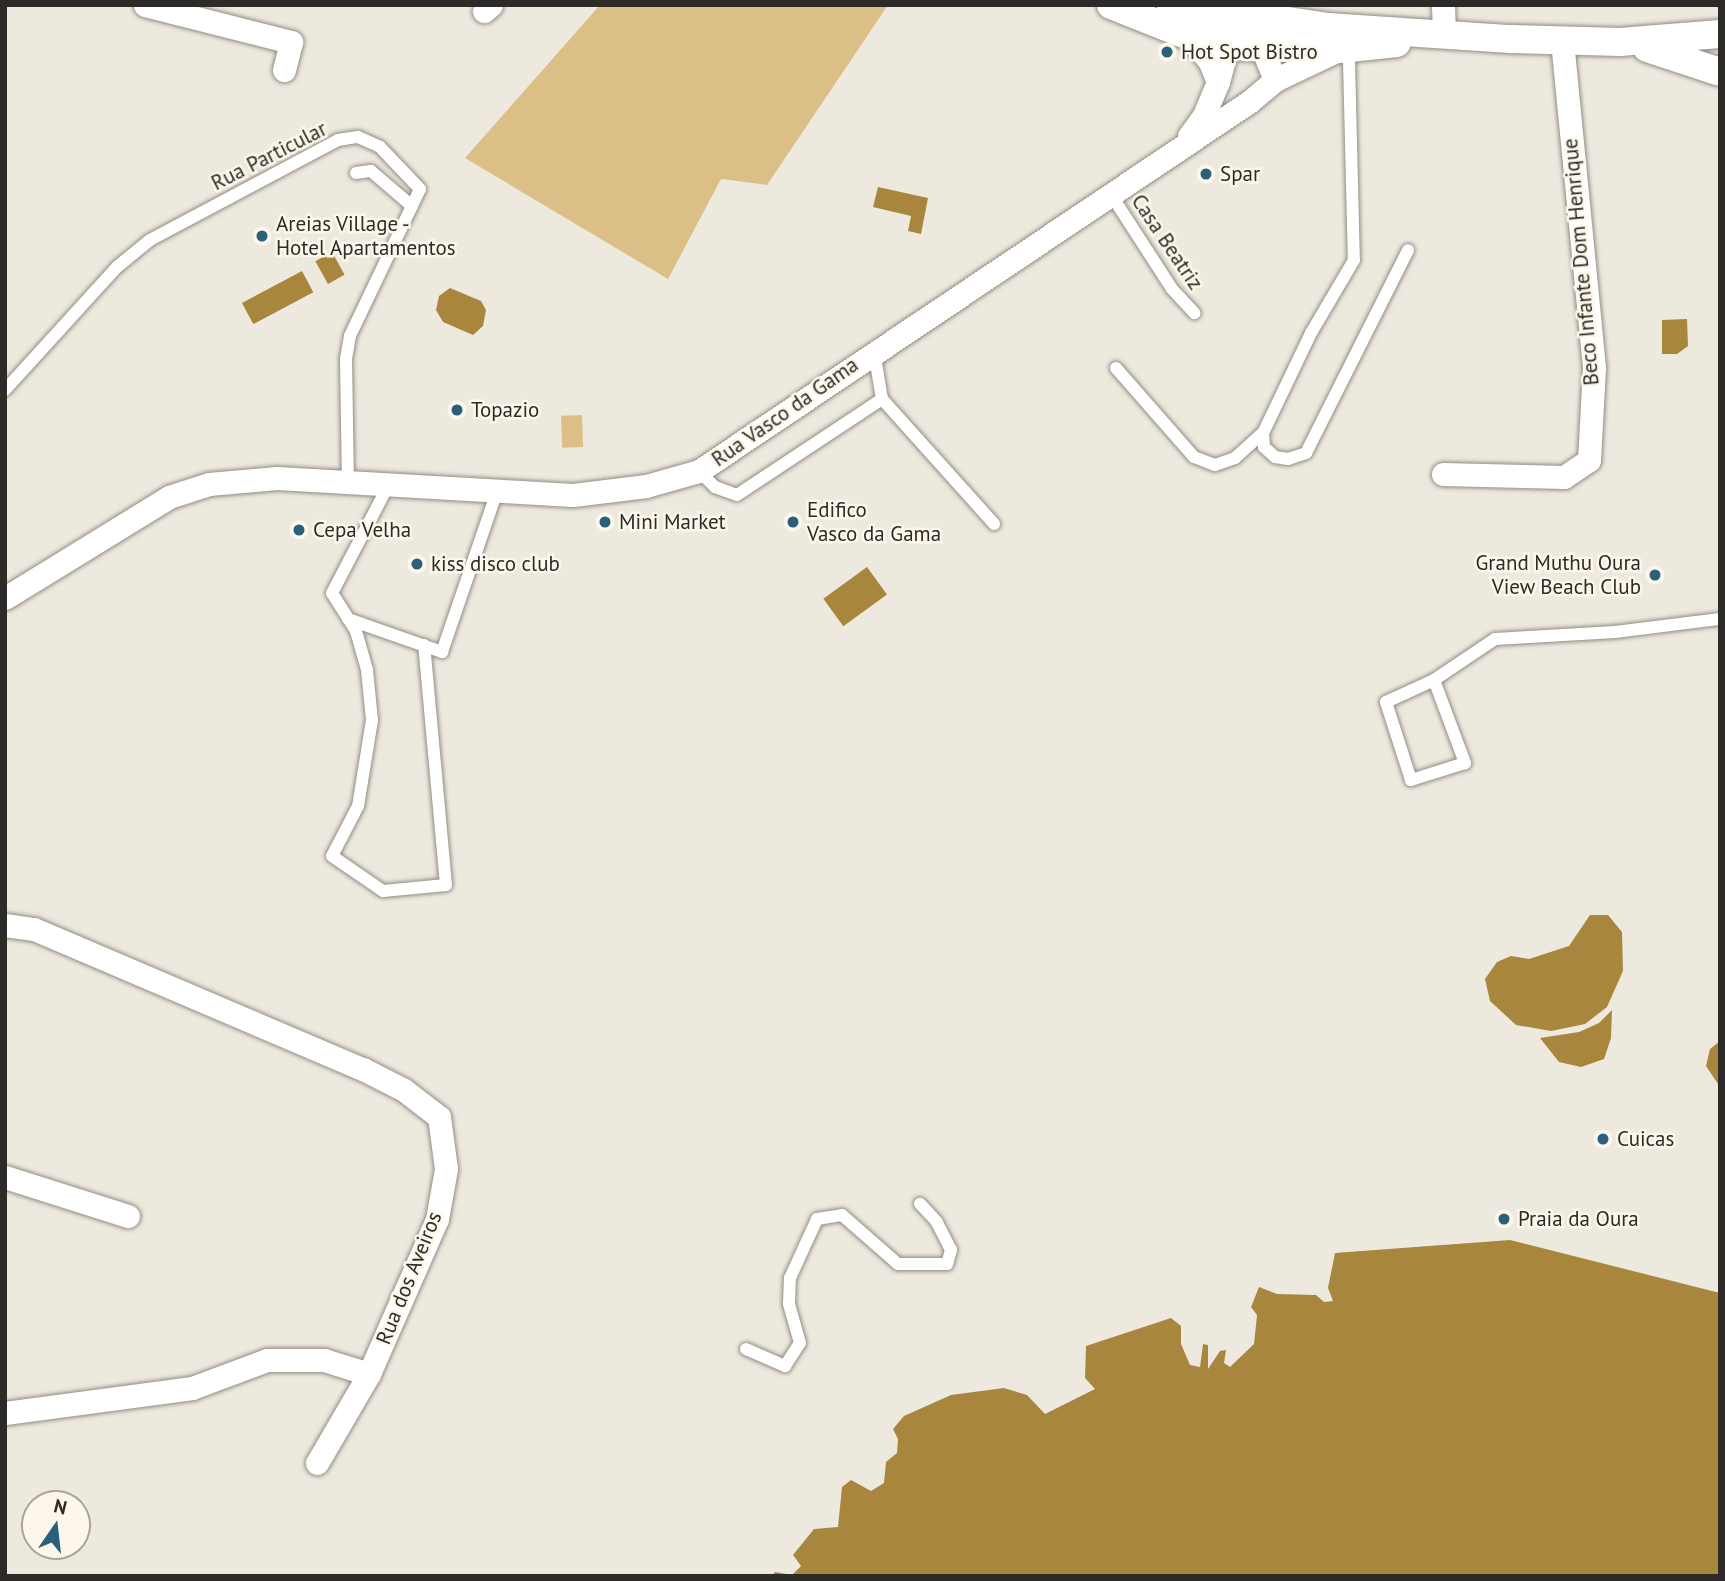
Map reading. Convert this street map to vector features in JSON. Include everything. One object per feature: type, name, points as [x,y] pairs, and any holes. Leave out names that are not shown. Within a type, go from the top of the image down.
[{"type":"street","points":[[1111,5],[1189,36],[1247,42],[1347,39]]},
{"type":"street","points":[[1148,5],[1158,12],[1247,42],[1275,80]]},
{"type":"street","points":[[1181,5],[1347,39],[1375,48],[1444,35],[1620,42],[1720,34]]},
{"type":"street","points":[[1443,5],[1444,35]]},
{"type":"street","points":[[142,6],[290,42],[284,70]]},
{"type":"street","points":[[1189,36],[1210,62],[1218,82]]},
{"type":"street","name":"Rua Vasco da Gama","points":[[5,598],[169,497],[241,479],[348,483],[496,494],[573,495],[646,486],[699,471],[1275,80],[1347,39]]},
{"type":"street","name":"Beco Infante Dom Henrique","points":[[1443,474],[1564,477],[1589,460],[1594,367],[1562,39]]},
{"type":"street","points":[[1183,144],[1204,115],[1218,82],[1247,42]]},
{"type":"street","points":[[1620,42],[1719,65]]},
{"type":"street","points":[[5,916],[34,929]]},
{"type":"street","name":"Rua dos Aveiros","points":[[5,925],[34,929],[363,1069],[404,1090],[439,1118],[446,1169],[437,1219],[369,1374],[317,1463]]},
{"type":"street","points":[[5,1177],[128,1216]]},
{"type":"street","points":[[5,1413],[192,1388],[267,1360],[324,1360],[369,1374]]},
{"type":"lane","points":[[1116,368],[1194,457],[1215,465],[1235,458],[1263,433],[1311,332],[1353,260],[1347,39]]},
{"type":"lane","name":"Rua Particular","points":[[5,390],[117,267],[150,240],[338,140],[358,137],[380,147],[420,189],[412,206]]},
{"type":"lane","points":[[348,483],[346,359],[350,336],[412,206],[371,171],[356,173]]},
{"type":"lane","name":"Casa Beatriz","points":[[1110,192],[1172,289],[1194,313]]},
{"type":"lane","points":[[1263,433],[1264,447],[1275,457],[1288,459],[1306,453],[1408,250]]},
{"type":"lane","points":[[874,350],[882,399],[994,524]]},
{"type":"lane","points":[[699,471],[715,487],[737,495],[882,399]]},
{"type":"lane","points":[[388,486],[332,593],[348,619],[368,670],[372,720],[358,806],[332,856],[383,891],[446,885],[424,645]]},
{"type":"lane","points":[[348,619],[442,652],[496,494]]},
{"type":"lane","points":[[1434,680],[1465,763],[1411,780],[1386,702],[1434,680],[1494,639],[1615,632],[1720,619]]},
{"type":"lane","points":[[746,1349],[785,1366],[800,1343],[789,1304],[790,1278],[817,1219],[842,1215],[898,1264],[947,1264],[951,1250],[937,1222],[920,1204]]},
{"type":"shaded area","points":[[600,5],[888,5],[767,185],[721,179],[668,279],[465,158]]},
{"type":"shaded area","points":[[878,187],[928,198],[921,234],[908,231],[911,216],[873,207]]},
{"type":"shaded area","points":[[332,252],[345,275],[328,284],[315,261]]},
{"type":"shaded area","points":[[302,271],[313,292],[253,324],[242,303]]},
{"type":"shaded area","points":[[450,288],[481,301],[486,310],[483,326],[473,335],[443,322],[436,310],[439,296]]},
{"type":"shaded area","points":[[1687,319],[1688,346],[1677,354],[1662,354],[1662,320]]},
{"type":"shaded area","points":[[582,415],[583,447],[562,448],[561,416]]},
{"type":"shaded area","points":[[867,567],[887,595],[843,626],[823,599]]},
{"type":"shaded area","points":[[1590,915],[1608,915],[1622,932],[1623,971],[1607,1007],[1585,1024],[1551,1031],[1516,1025],[1490,1001],[1485,979],[1497,962],[1511,956],[1529,959],[1569,946]]},
{"type":"shaded area","points":[[1612,1010],[1611,1038],[1604,1059],[1581,1067],[1559,1062],[1540,1038],[1579,1032],[1599,1023]]},
{"type":"shaded area","points":[[1720,1041],[1720,1087],[1706,1066],[1710,1049]]},
{"type":"shaded area","points":[[1510,1240],[1720,1293],[1720,1576],[772,1576],[775,1572],[792,1575],[801,1566],[793,1555],[814,1529],[838,1527],[842,1487],[851,1480],[871,1491],[884,1483],[886,1462],[897,1453],[898,1439],[893,1429],[904,1416],[951,1395],[1004,1388],[1027,1395],[1045,1414],[1095,1389],[1085,1378],[1086,1346],[1171,1318],[1181,1326],[1181,1344],[1190,1365],[1200,1367],[1203,1344],[1208,1345],[1208,1369],[1220,1351],[1226,1350],[1224,1363],[1230,1367],[1254,1344],[1257,1315],[1251,1307],[1259,1287],[1277,1294],[1316,1295],[1324,1302],[1333,1301],[1328,1288],[1335,1253]]},
{"type":"place","name":"Hot Spot Bistro","points":[[1167,52]]},
{"type":"place","name":"Spar","points":[[1206,174]]},
{"type":"place","name":"Areias Village - Hotel Apartamentos","points":[[262,236]]},
{"type":"place","name":"Topazio","points":[[457,410]]},
{"type":"place","name":"Mini Market","points":[[605,522]]},
{"type":"place","name":"Edifico Vasco da Gama","points":[[793,522]]},
{"type":"place","name":"Cepa Velha","points":[[299,530]]},
{"type":"place","name":"kiss disco club","points":[[417,564]]},
{"type":"place","name":"Grand Muthu Oura View Beach Club","points":[[1655,575]]},
{"type":"place","name":"Cuicas","points":[[1603,1139]]},
{"type":"place","name":"Praia da Oura","points":[[1504,1219]]}]
